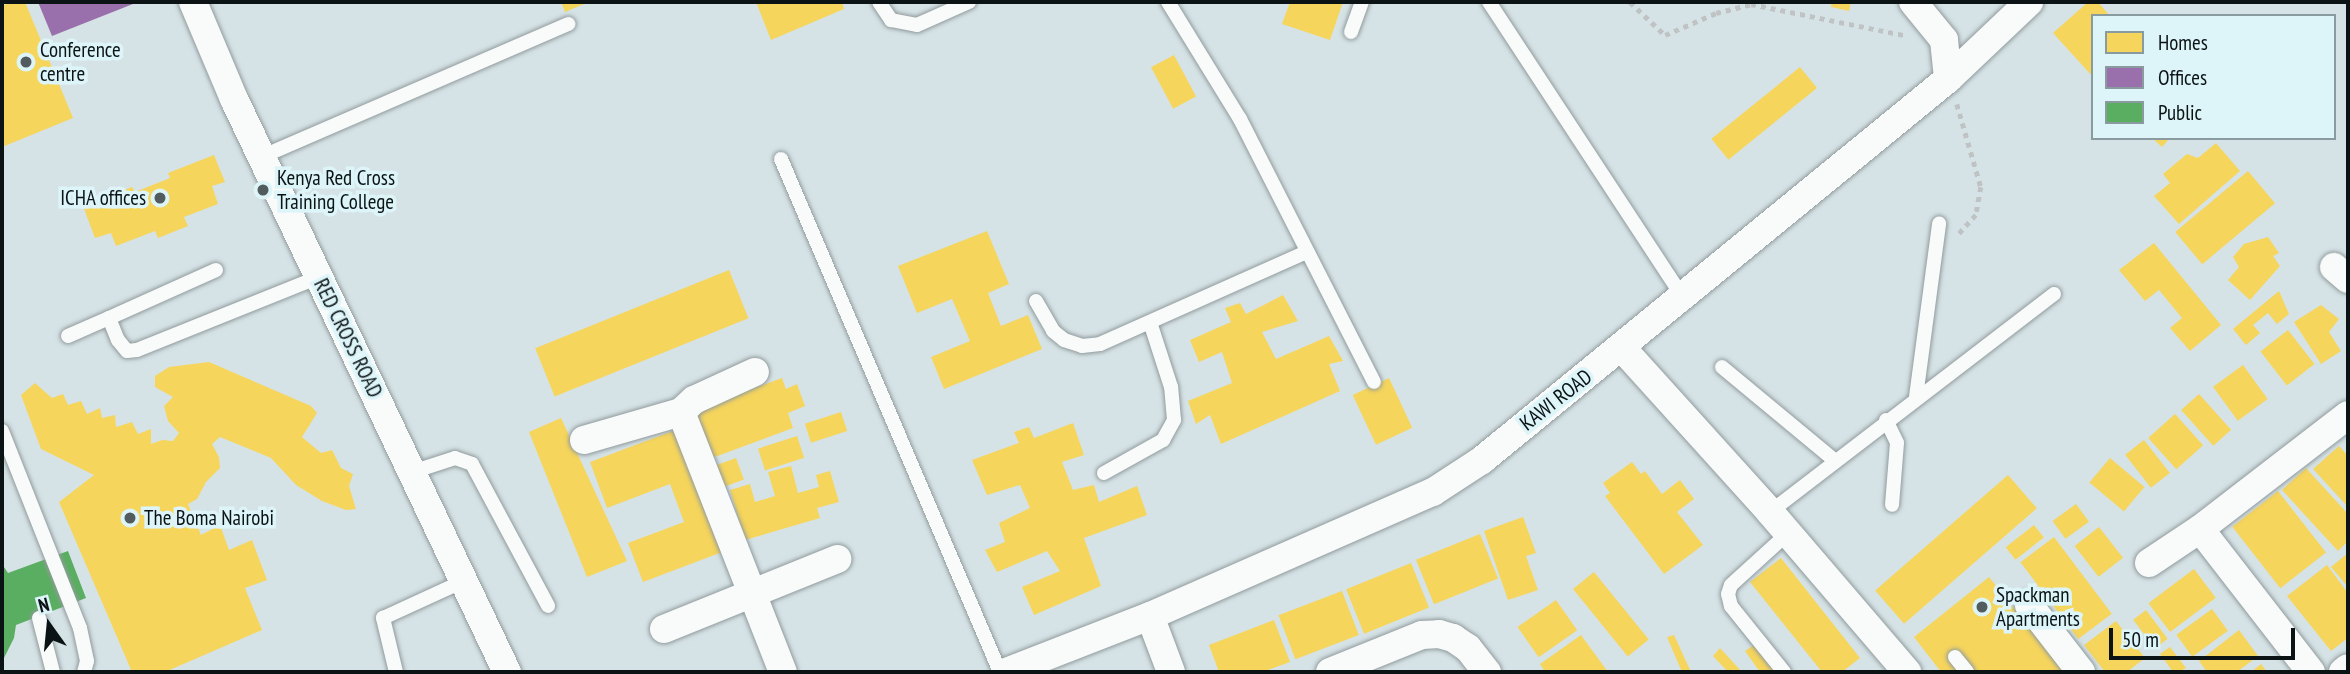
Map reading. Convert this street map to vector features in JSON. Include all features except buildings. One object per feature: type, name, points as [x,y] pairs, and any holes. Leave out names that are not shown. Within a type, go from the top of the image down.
[{"type":"street","name":"RED CROSS ROAD","points":[[193,2],[261,157],[507,672]]},
{"type":"street","points":[[1913,2],[1944,40],[1948,79]]},
{"type":"street","name":"KAWI ROAD","points":[[1006,672],[1150,616],[1433,492],[1482,460],[1948,79],[2029,2]]},
{"type":"street","points":[[1622,348],[1907,672]]},
{"type":"street","points":[[584,440],[681,412],[694,400],[755,372]]},
{"type":"street","points":[[681,412],[783,672]]},
{"type":"street","points":[[2149,564],[2200,529],[2348,415]]},
{"type":"street","points":[[2200,529],[2311,672]]},
{"type":"street","points":[[664,629],[836,559]]},
{"type":"street","points":[[2029,605],[2081,672]]},
{"type":"street","points":[[1150,616],[1171,672]]},
{"type":"street","points":[[1331,672],[1422,635],[1439,634],[1468,648],[1487,672]]},
{"type":"street","points":[[2343,672],[2348,668]]},
{"type":"lane","points":[[879,2],[891,20],[917,25],[969,2]]},
{"type":"lane","points":[[1168,2],[1240,120],[1374,382]]},
{"type":"lane","points":[[1351,32],[1362,2]]},
{"type":"lane","points":[[1489,2],[1682,297]]},
{"type":"lane","points":[[261,157],[568,24]]},
{"type":"lane","points":[[780,159],[1000,672]]},
{"type":"lane","points":[[1916,397],[1939,225]]},
{"type":"lane","points":[[1036,302],[1053,331],[1064,340],[1083,346],[1100,344],[1307,252]]},
{"type":"lane","points":[[68,336],[216,270]]},
{"type":"lane","points":[[109,318],[127,351],[138,350],[319,277]]},
{"type":"lane","points":[[1784,672],[1731,606],[1728,594],[1731,585],[1778,523],[1834,460],[2054,294]]},
{"type":"lane","points":[[1104,473],[1163,440],[1174,420],[1171,387],[1150,322]]},
{"type":"lane","points":[[1722,367],[1834,460]]},
{"type":"lane","points":[[1886,420],[1897,443],[1892,505]]},
{"type":"lane","points":[[2,431],[80,628],[87,661],[84,672]]},
{"type":"lane","points":[[412,472],[456,458],[472,464],[548,606]]},
{"type":"lane","points":[[396,672],[383,618],[464,581]]},
{"type":"lane","points":[[39,618],[52,672]]},
{"type":"lane","points":[[1955,657],[1967,672]]},
{"type":"path","points":[[1630,2],[1665,35],[1716,13],[1751,4],[1862,28],[1944,40]]},
{"type":"place","name":"Conference centre","points":[[26,62]]},
{"type":"place","name":"Kenya Red Cross Training College","points":[[263,190]]},
{"type":"place","name":"ICHA offices","points":[[160,198]]},
{"type":"place","name":"The Boma Nairobi","points":[[130,518]]},
{"type":"place","name":"Spackman Apartments","points":[[1982,607]]}]
